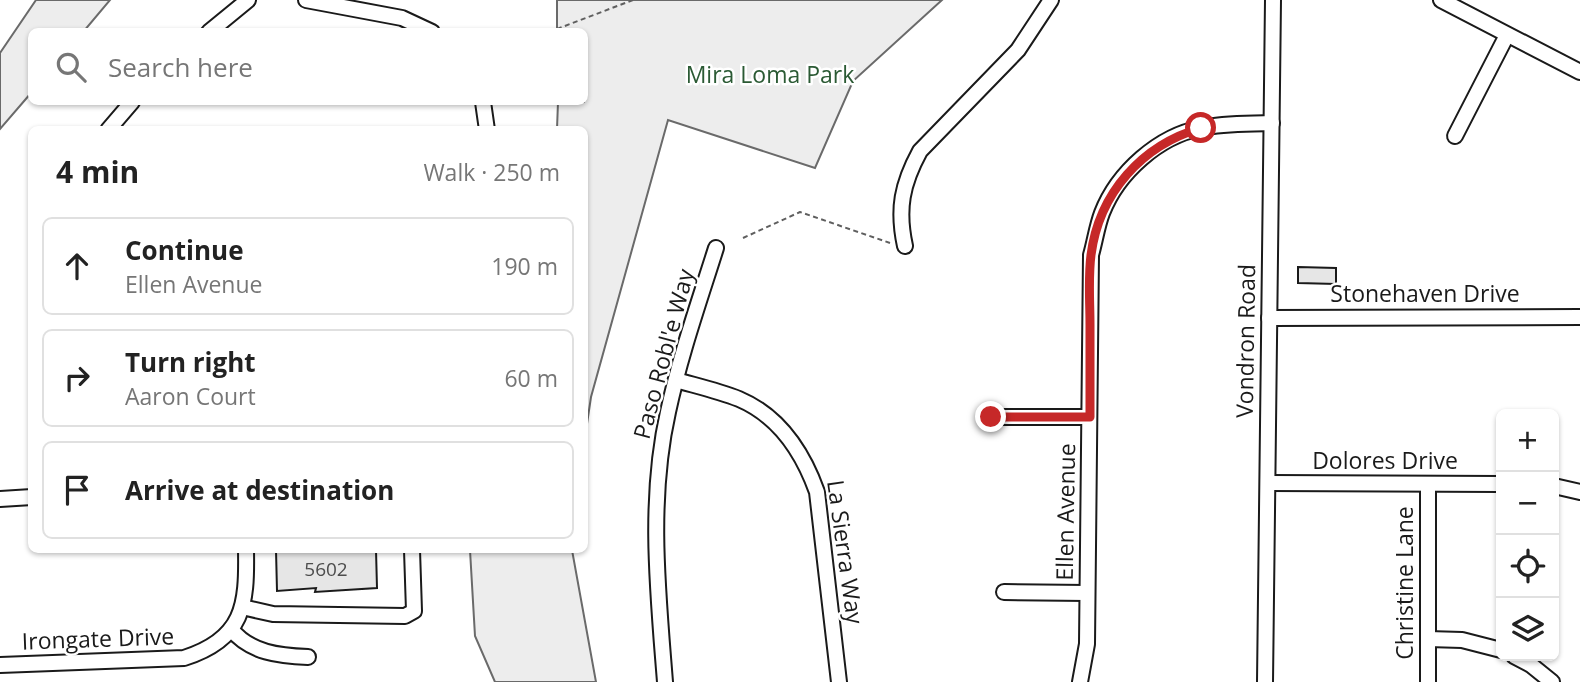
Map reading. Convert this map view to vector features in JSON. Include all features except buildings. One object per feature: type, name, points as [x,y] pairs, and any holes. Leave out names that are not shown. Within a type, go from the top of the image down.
[{"type":"street","points":[[214,28],[248,0]]},
{"type":"street","points":[[306,0],[402,18],[423,28]]},
{"type":"street","points":[[905,246],[900,209],[910,169],[920,151],[1018,50],[1051,0]]},
{"type":"street","name":"Vondron Road","points":[[1265,682],[1273,0]]},
{"type":"street","points":[[1441,0],[1580,72]]},
{"type":"street","points":[[1455,136],[1507,35]]},
{"type":"street","points":[[111,126],[129,105]]},
{"type":"street","points":[[484,105],[487,126]]},
{"type":"street","name":"Ellen Avenue","points":[[1080,682],[1087,644],[1091,255],[1102,214],[1111,195],[1140,159],[1157,147],[1188,131],[1223,125],[1272,123]]},
{"type":"street","name":"Paso Robl'e Way","points":[[665,682],[656,520],[660,465],[676,380],[716,248]]},
{"type":"street","name":"Stonehaven Drive","points":[[1269,317],[1580,317]]},
{"type":"street","name":"La Sierra Way","points":[[676,380],[740,399],[766,415],[793,442],[808,466],[817,492],[839,682]]},
{"type":"street","points":[[991,417],[1090,417]]},
{"type":"street","name":"Dolores Drive","points":[[1268,483],[1496,484]]},
{"type":"street","name":"Christine Lane","points":[[1428,484],[1428,682]]},
{"type":"street","points":[[1559,487],[1580,492]]},
{"type":"street","points":[[0,499],[28,498]]},
{"type":"street","name":"Irongate Drive","points":[[0,665],[184,658],[215,645],[231,629],[242,607],[247,590],[246,553]]},
{"type":"street","points":[[242,607],[273,614],[405,616],[414,611],[412,553]]},
{"type":"street","points":[[1004,592],[1087,593]]},
{"type":"street","points":[[231,629],[241,640],[265,652],[281,656],[308,657]]},
{"type":"street","points":[[1428,639],[1462,640],[1496,649]]},
{"type":"street","points":[[1525,661],[1552,682]]},
{"type":"path","points":[[560,28],[633,0]]},
{"type":"path","points":[[743,238],[800,212],[857,233],[905,246]]},
{"type":"shaded area","points":[[36,0],[110,0],[87,28],[28,28],[28,96],[0,129],[0,53]]},
{"type":"shaded area","name":"Mira Loma Park","points":[[557,0],[942,0],[853,81],[815,168],[668,120],[591,397],[588,417],[588,126],[557,126],[558,105],[588,105],[588,28],[557,28]]},
{"type":"shaded area","points":[[470,553],[573,553],[596,682],[495,682],[475,636]]},
{"type":"route","points":[[991,417],[1090,417],[1091,255],[1102,214],[1111,195],[1140,159],[1188,131],[1201,128]]}]
